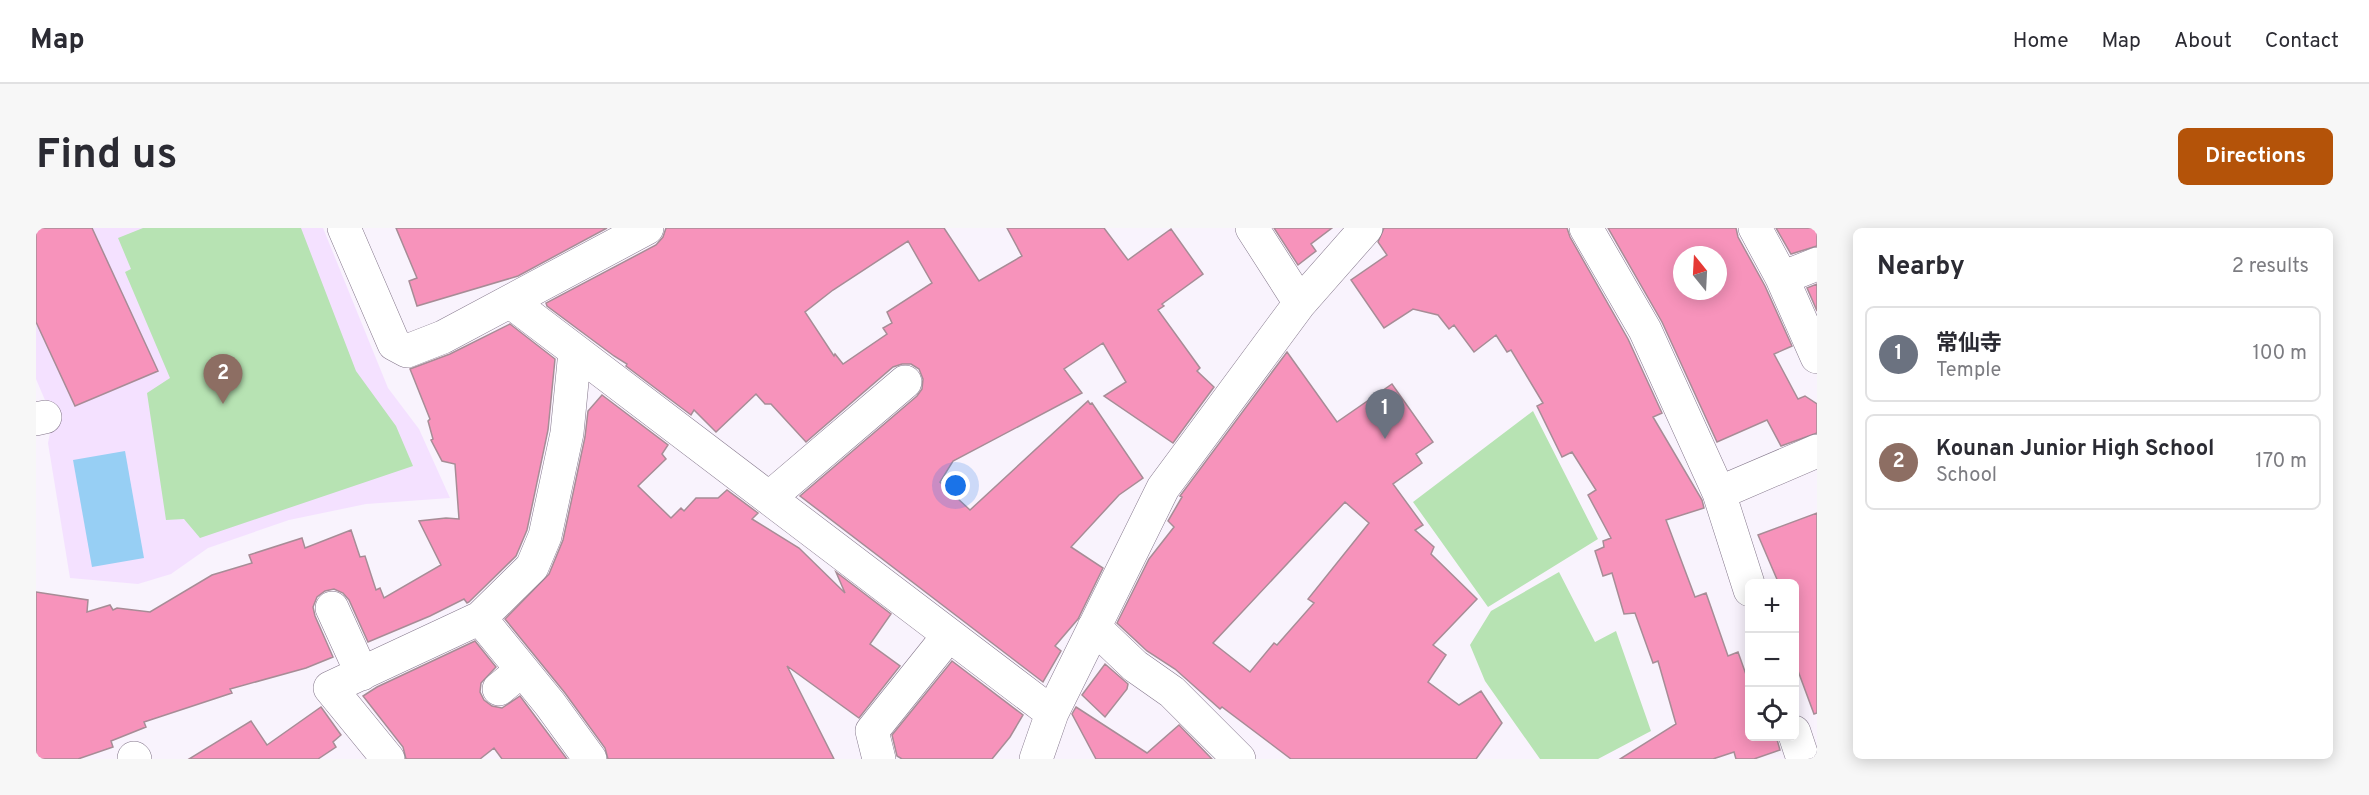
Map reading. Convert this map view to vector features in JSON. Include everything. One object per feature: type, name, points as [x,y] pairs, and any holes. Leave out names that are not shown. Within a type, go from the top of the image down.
[{"type":"street","points":[[344,228],[394,344],[407,351],[443,337],[647,228]]},
{"type":"street","points":[[1252,228],[1300,303]]},
{"type":"street","points":[[1036,759],[1052,713],[1163,488],[1300,303],[1366,228]]},
{"type":"street","points":[[1586,228],[1645,330],[1719,493],[1746,579]]},
{"type":"street","points":[[1755,228],[1782,278],[1817,357]]},
{"type":"street","points":[[1782,278],[1817,264]]},
{"type":"street","points":[[511,302],[1052,713]]},
{"type":"street","points":[[388,759],[330,688],[480,618],[532,567],[545,536],[567,433],[575,351]]},
{"type":"street","points":[[769,498],[905,382]]},
{"type":"street","points":[[1719,493],[1817,451]]},
{"type":"street","points":[[332,608],[362,674]]},
{"type":"street","points":[[480,618],[510,680],[550,704],[590,759]]},
{"type":"street","points":[[1094,627],[1135,666],[1172,692],[1239,759]]},
{"type":"street","points":[[879,759],[872,730],[949,635]]},
{"type":"shaded area","points":[[36,228],[323,228],[388,388],[419,429],[450,498],[366,504],[289,520],[208,548],[171,574],[138,584],[70,578],[48,443],[53,419],[36,379]]},
{"type":"green space","points":[[143,228],[301,228],[356,371],[396,426],[413,466],[200,538],[184,519],[166,520],[147,393],[170,378],[125,272],[131,269],[118,238]]},
{"type":"green space","points":[[1533,411],[1598,539],[1488,607],[1413,502]]},
{"type":"green space","points":[[1559,572],[1595,642],[1616,631],[1651,731],[1598,759],[1540,759],[1485,681],[1470,645],[1491,611]]},
{"type":"water","points":[[125,451],[144,558],[92,567],[73,460]]},
{"type":"building","points":[[36,228],[92,228],[158,371],[75,406],[36,322]]},
{"type":"building","points":[[396,228],[607,228],[518,276],[417,306],[409,281],[417,278]]},
{"type":"building","points":[[666,228],[944,228],[979,281],[1022,256],[1007,228],[1104,228],[1128,260],[1171,229],[1203,274],[1162,304],[1164,306],[1158,310],[1200,368],[1197,371],[1214,387],[1173,443],[1104,396],[1126,382],[1103,343],[1064,369],[1082,393],[953,461],[940,482],[970,510],[1088,401],[1092,403],[1143,478],[1119,495],[1071,547],[1103,568],[1078,619],[1055,646],[1061,651],[1043,682],[800,496],[917,396],[922,389],[923,379],[919,369],[911,364],[893,367],[806,442],[771,404],[765,404],[756,394],[716,432],[694,410],[691,415],[626,366],[627,364],[547,306],[546,303],[656,245],[663,237]],"holes":[[[908,241],[932,283],[887,312],[892,323],[883,328],[887,334],[843,364],[835,354],[834,356],[805,312],[833,290]]]},
{"type":"building","points":[[1274,228],[1332,228],[1311,244],[1316,251],[1298,265]]},
{"type":"building","points":[[1384,228],[1567,228],[1628,339],[1662,413],[1653,417],[1702,500],[1704,508],[1666,520],[1695,597],[1706,593],[1728,656],[1738,652],[1745,672],[1745,741],[1777,741],[1780,750],[1754,759],[1736,759],[1734,752],[1713,759],[1620,759],[1676,724],[1658,661],[1653,663],[1635,613],[1624,614],[1612,573],[1603,576],[1595,551],[1604,547],[1603,541],[1611,538],[1588,495],[1596,490],[1572,452],[1562,457],[1537,406],[1543,403],[1511,350],[1507,352],[1496,335],[1474,352],[1454,325],[1449,329],[1438,315],[1413,309],[1384,328],[1351,280],[1387,255],[1378,242]]},
{"type":"building","points":[[1608,228],[1736,228],[1738,237],[1765,286],[1792,346],[1774,354],[1798,399],[1805,396],[1817,404],[1817,433],[1781,446],[1767,420],[1717,442],[1662,322]]},
{"type":"building","points":[[1776,228],[1817,228],[1817,246],[1791,254]]},
{"type":"building","points":[[1817,284],[1817,311],[1807,288]]},
{"type":"building","points":[[510,324],[555,359],[548,430],[527,530],[516,556],[469,602],[467,603],[464,599],[368,642],[349,600],[343,593],[334,589],[325,591],[317,597],[313,607],[333,657],[306,668],[230,689],[232,693],[144,722],[146,727],[111,741],[113,747],[78,759],[36,759],[36,592],[88,600],[87,612],[110,605],[113,610],[117,608],[150,612],[212,575],[252,563],[249,555],[302,538],[305,548],[351,530],[360,557],[365,556],[376,590],[380,588],[384,598],[441,565],[419,521],[459,519],[455,464],[442,461],[431,440],[433,439],[428,421],[430,419],[410,369],[450,354]]},
{"type":"building","points":[[1287,352],[1337,422],[1392,384],[1433,442],[1416,454],[1422,463],[1393,484],[1423,525],[1415,530],[1434,547],[1431,554],[1477,599],[1433,645],[1446,655],[1428,682],[1459,705],[1481,691],[1502,723],[1476,759],[1291,759],[1222,707],[1220,709],[1175,669],[1147,651],[1117,623],[1149,559],[1174,527],[1168,521],[1182,497],[1180,496]],"holes":[[[1345,502],[1369,523],[1308,599],[1314,603],[1277,645],[1274,643],[1250,672],[1213,643]]]},
{"type":"building","points":[[602,395],[668,445],[662,454],[666,459],[638,486],[671,518],[681,508],[684,511],[696,498],[718,498],[727,490],[758,513],[752,519],[799,548],[845,593],[836,572],[891,614],[870,644],[900,666],[859,718],[787,666],[834,759],[608,759],[605,748],[565,693],[505,619],[549,574],[563,540],[585,437],[588,411]]},
{"type":"building","points":[[1817,513],[1817,713],[1814,714],[1799,674],[1799,579],[1777,579],[1758,535]]},
{"type":"building","points":[[475,641],[496,667],[481,683],[480,692],[484,700],[492,706],[502,708],[520,696],[567,759],[502,759],[494,748],[480,759],[406,759],[403,747],[363,696],[377,687]]},
{"type":"building","points":[[952,661],[1023,715],[1010,737],[992,759],[902,759],[897,756],[892,735]]},
{"type":"building","points":[[1105,664],[1128,684],[1127,689],[1105,717],[1082,695]]},
{"type":"building","points":[[321,707],[341,735],[333,742],[336,747],[318,759],[189,759],[251,721],[267,745]]},
{"type":"building","points":[[1076,707],[1147,753],[1179,725],[1212,759],[1096,759],[1072,714]]},
{"type":"place","name":"Kounan Junior High School","points":[[223,404]]},
{"type":"place","name":"常仙寺","points":[[1385,439]]}]
